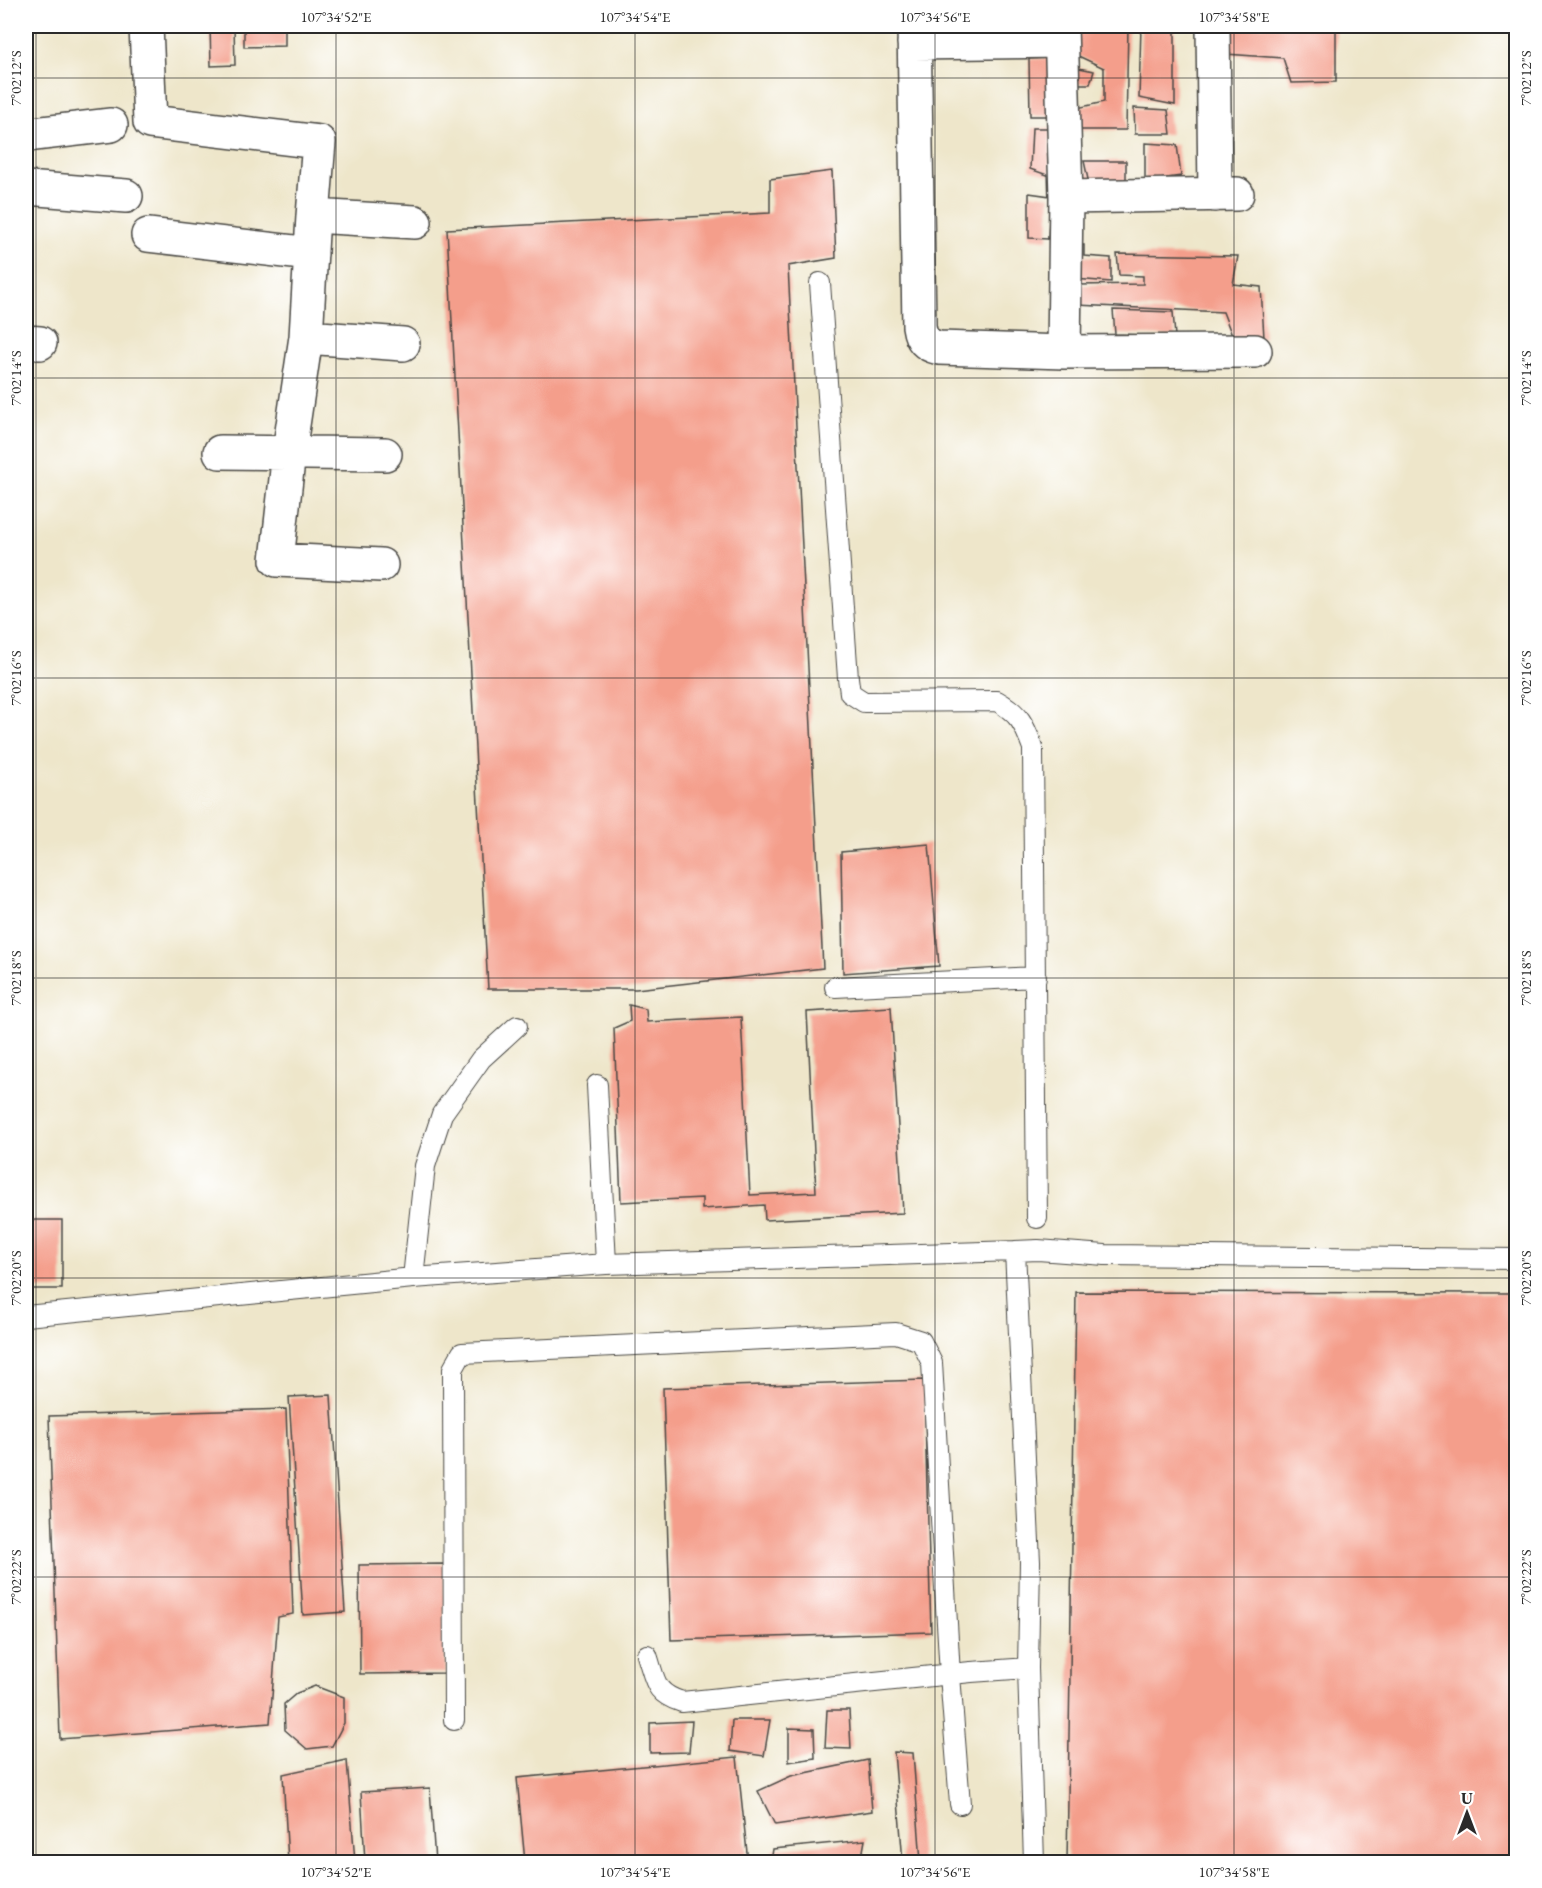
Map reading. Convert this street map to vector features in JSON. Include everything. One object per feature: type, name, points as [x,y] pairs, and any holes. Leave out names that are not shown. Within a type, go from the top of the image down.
[{"type":"street","points":[[146,26],[150,122],[319,142],[306,337],[289,452],[277,560],[381,565]]},
{"type":"street","points":[[1065,197],[1226,194],[1213,26]]},
{"type":"street","points":[[1064,352],[1065,197],[1061,33],[914,34],[920,326],[924,341],[939,348],[1064,352],[1255,351]]},
{"type":"street","points":[[26,135],[111,125]]},
{"type":"street","points":[[26,188],[126,196]]},
{"type":"street","points":[[313,216],[415,222]]},
{"type":"street","points":[[148,235],[311,254]]},
{"type":"street","points":[[306,337],[403,344]]},
{"type":"street","points":[[220,452],[385,454]]},
{"type":"lane","points":[[820,283],[850,693],[864,702],[996,701],[1013,711],[1025,728],[1033,748],[1037,1218]]},
{"type":"lane","points":[[835,987],[1036,976]]},
{"type":"lane","points":[[413,1278],[425,1166],[442,1114],[481,1059],[517,1026]]},
{"type":"lane","points":[[597,1085],[606,1264]]},
{"type":"lane","points":[[26,1316],[413,1278],[606,1264],[1015,1251],[1038,1246],[1105,1255],[1516,1259]]},
{"type":"lane","points":[[1015,1251],[1030,1562],[1028,1668],[1034,1863]]},
{"type":"lane","points":[[454,1720],[453,1369],[462,1353],[896,1333],[921,1341],[932,1364],[960,1804]]},
{"type":"lane","points":[[647,1655],[657,1687],[666,1697],[682,1702],[1028,1668]]},
{"type":"building","points":[[210,26],[234,26],[235,65],[211,66]]},
{"type":"building","points":[[244,26],[285,26],[285,46],[244,47]]},
{"type":"building","points":[[1075,26],[1128,26],[1126,130],[1076,130],[1077,108],[1104,102],[1104,68],[1074,54]]},
{"type":"building","points":[[1141,26],[1175,26],[1175,105],[1139,98]]},
{"type":"building","points":[[1226,26],[1336,26],[1336,82],[1291,83],[1283,58],[1226,54]]},
{"type":"building","points":[[1050,58],[1052,116],[1030,116],[1029,59]]},
{"type":"building","points":[[1074,67],[1094,71],[1090,84],[1075,84]]},
{"type":"building","points":[[1134,108],[1168,110],[1171,134],[1135,134]]},
{"type":"building","points":[[1032,128],[1050,128],[1050,176],[1030,169]]},
{"type":"building","points":[[1145,143],[1177,145],[1181,176],[1145,181]]},
{"type":"building","points":[[1084,161],[1126,161],[1126,181],[1089,184]]},
{"type":"building","points":[[832,171],[836,258],[788,266],[823,968],[636,989],[488,989],[447,229],[770,213],[770,179]]},
{"type":"building","points":[[1029,193],[1050,196],[1048,239],[1029,238]]},
{"type":"building","points":[[1073,245],[1084,245],[1084,256],[1111,258],[1111,282],[1075,279]]},
{"type":"building","points":[[1117,254],[1238,256],[1233,284],[1261,287],[1264,338],[1233,338],[1223,312],[1077,305],[1077,285],[1143,284],[1143,276],[1119,275]]},
{"type":"building","points":[[1113,310],[1173,312],[1175,336],[1115,334]]},
{"type":"building","points":[[929,844],[939,966],[843,973],[841,852]]},
{"type":"building","points":[[629,1005],[646,1009],[647,1022],[741,1017],[750,1195],[816,1192],[807,1012],[891,1007],[903,1213],[765,1220],[764,1205],[702,1209],[702,1198],[621,1202],[614,1028],[630,1021]]},
{"type":"building","points":[[26,1220],[62,1220],[62,1289],[26,1289]]},
{"type":"building","points":[[1076,1292],[1516,1293],[1516,1862],[1067,1862]]},
{"type":"building","points":[[924,1380],[931,1632],[671,1640],[663,1388]]},
{"type":"building","points":[[331,1395],[345,1612],[303,1615],[289,1397]]},
{"type":"building","points":[[286,1409],[293,1614],[278,1617],[270,1723],[60,1739],[49,1416]]},
{"type":"building","points":[[444,1564],[446,1673],[360,1674],[359,1565]]},
{"type":"building","points":[[315,1686],[344,1697],[344,1723],[332,1746],[307,1749],[285,1730],[284,1704],[297,1693]]},
{"type":"building","points":[[827,1710],[849,1710],[851,1749],[825,1748]]},
{"type":"building","points":[[732,1720],[770,1720],[764,1756],[730,1751]]},
{"type":"building","points":[[692,1721],[689,1752],[650,1753],[650,1723]]},
{"type":"building","points":[[789,1728],[814,1729],[815,1758],[789,1762]]},
{"type":"building","points":[[894,1752],[913,1753],[921,1862],[903,1862]]},
{"type":"building","points":[[737,1757],[748,1862],[525,1862],[517,1778]]},
{"type":"building","points":[[347,1760],[355,1862],[288,1862],[283,1774]]},
{"type":"building","points":[[868,1760],[872,1811],[775,1825],[758,1791],[791,1776]]},
{"type":"building","points":[[430,1788],[435,1862],[365,1862],[361,1792]]},
{"type":"building","points":[[865,1840],[861,1862],[771,1862],[773,1849]]}]
